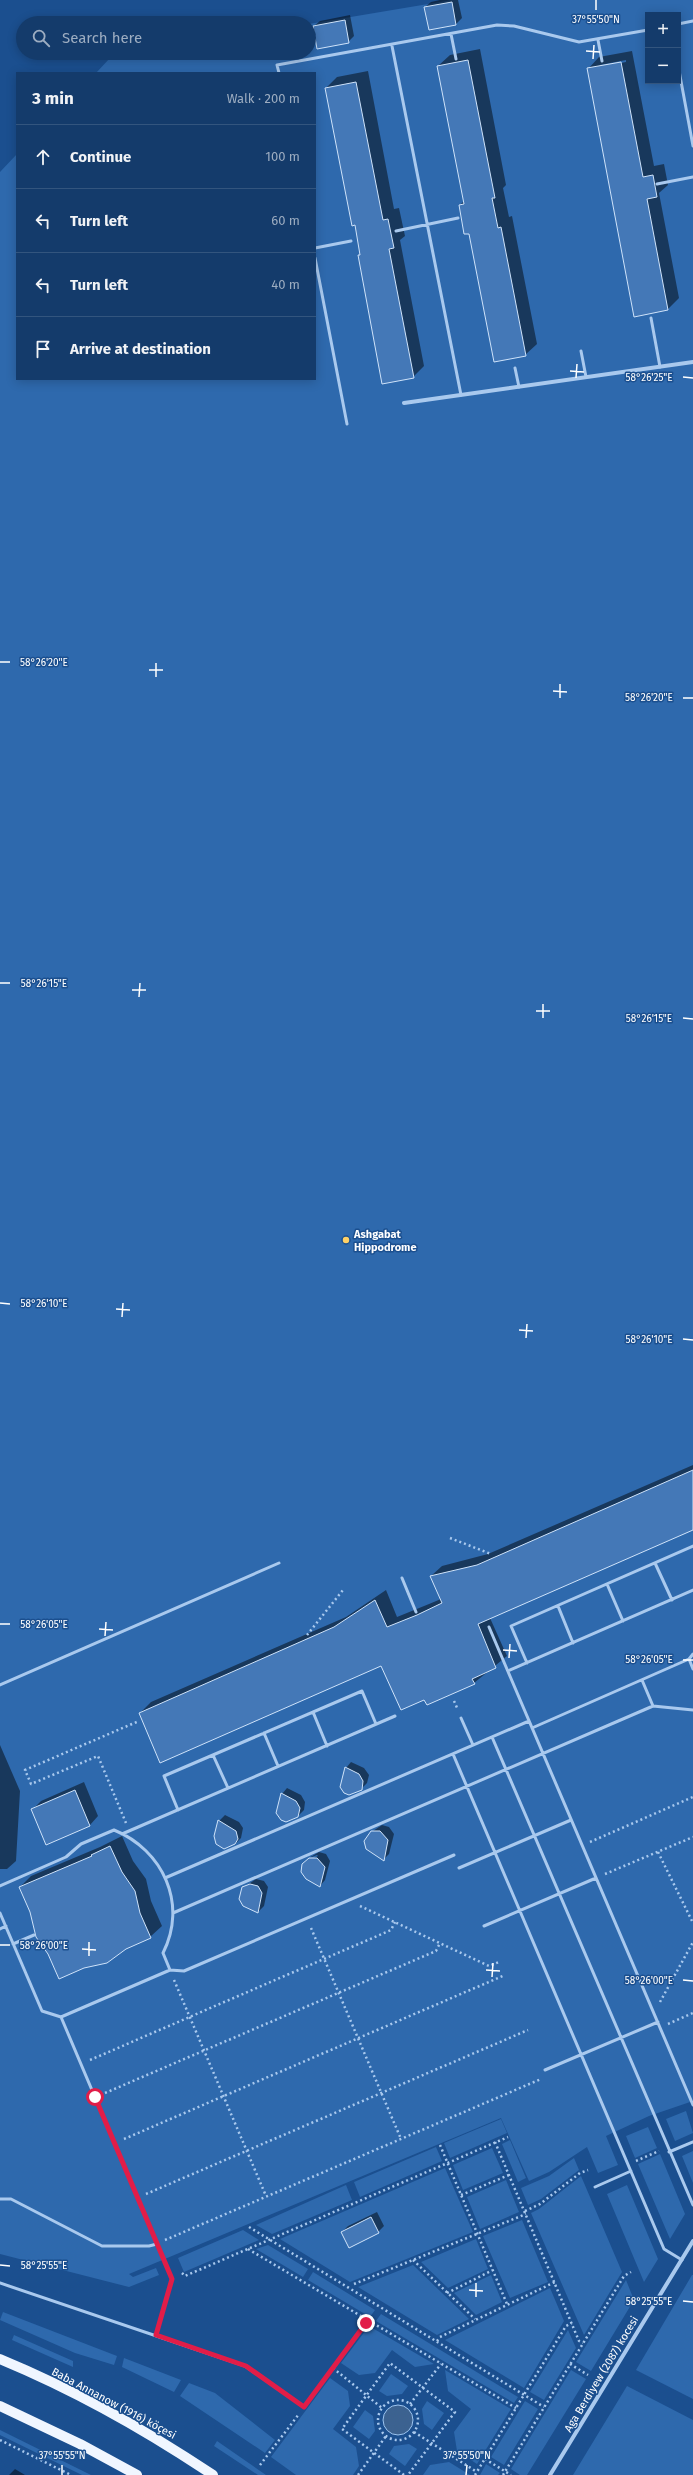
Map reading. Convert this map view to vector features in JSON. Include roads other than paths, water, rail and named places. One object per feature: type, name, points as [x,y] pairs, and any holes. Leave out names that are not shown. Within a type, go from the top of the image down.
[{"type":"main road","name":"Baba Annanow (1916) köçesi","points":[[0,2359],[101,2408],[159,2439],[213,2475]]},
{"type":"main road","points":[[0,2406],[80,2444],[137,2475]]},
{"type":"street","points":[[404,403],[693,362]]},
{"type":"street","name":"Aga Berdiyew (2087) kocesi","points":[[550,2475],[693,2241]]},
{"type":"lane","points":[[681,23],[693,21]]},
{"type":"lane","points":[[316,58],[356,50],[392,46],[506,25],[579,42],[598,40],[645,31]]},
{"type":"lane","points":[[451,34],[456,59]]},
{"type":"lane","points":[[598,40],[602,61]]},
{"type":"lane","points":[[392,46],[461,395]]},
{"type":"lane","points":[[279,72],[278,65],[304,60]]},
{"type":"lane","points":[[681,81],[693,146]]},
{"type":"lane","points":[[658,184],[693,177]]},
{"type":"lane","points":[[396,231],[458,218]]},
{"type":"lane","points":[[316,248],[351,241]]},
{"type":"lane","points":[[316,263],[347,424]]},
{"type":"lane","points":[[651,318],[660,366]]},
{"type":"lane","points":[[581,351],[586,377]]},
{"type":"lane","points":[[516,368],[519,387]]},
{"type":"lane","points":[[527,1663],[511,1626],[693,1546]]},
{"type":"lane","points":[[0,1685],[279,1563]]},
{"type":"lane","points":[[655,1563],[672,1600]]},
{"type":"lane","points":[[402,1578],[416,1612]]},
{"type":"lane","points":[[607,1584],[623,1621]]},
{"type":"lane","points":[[508,1671],[693,1590]]},
{"type":"lane","points":[[558,1606],[573,1643]]},
{"type":"lane","points":[[489,1627],[693,2105]]},
{"type":"lane","points":[[532,1728],[689,1659],[693,1654]]},
{"type":"lane","points":[[689,1659],[693,1669]]},
{"type":"lane","points":[[642,1680],[653,1706]]},
{"type":"lane","points":[[178,1810],[164,1776],[213,1754],[362,1690],[376,1724]]},
{"type":"lane","points":[[173,1913],[653,1706],[693,1710]]},
{"type":"lane","points":[[313,1712],[327,1746]]},
{"type":"lane","points":[[122,1834],[395,1716]]},
{"type":"lane","points":[[461,1718],[473,1745]]},
{"type":"lane","points":[[165,1878],[529,1721]]},
{"type":"lane","points":[[264,1733],[278,1766]]},
{"type":"lane","points":[[492,1737],[667,2148],[693,2205]]},
{"type":"lane","points":[[213,1754],[228,1788]]},
{"type":"lane","points":[[453,1754],[664,2249],[682,2260]]},
{"type":"lane","points":[[459,1868],[571,1820]]},
{"type":"lane","points":[[0,1886],[66,1857],[81,1844],[114,1830],[147,1851],[165,1878],[171,1896],[173,1913],[170,1934],[162,1952],[170,1970]]},
{"type":"lane","points":[[0,1913],[42,2011],[61,2017],[170,1970],[184,1971],[454,1855]]},
{"type":"lane","points":[[484,1926],[596,1878]]},
{"type":"lane","points":[[0,1928],[6,1926]]},
{"type":"lane","points":[[13,1944],[34,1935]]},
{"type":"lane","points":[[61,2017],[172,2279],[156,2335]]},
{"type":"lane","points":[[545,2070],[658,2022]]},
{"type":"lane","points":[[670,2152],[693,2142]]},
{"type":"lane","points":[[595,2187],[631,2171]]},
{"type":"lane","points":[[0,2199],[11,2199],[102,2246],[150,2246],[157,2244]]},
{"type":"lane","points":[[0,2283],[246,2366],[304,2407]]},
{"type":"place","name":"Ashgabat Hippodrome","points":[[346,1240]]}]
